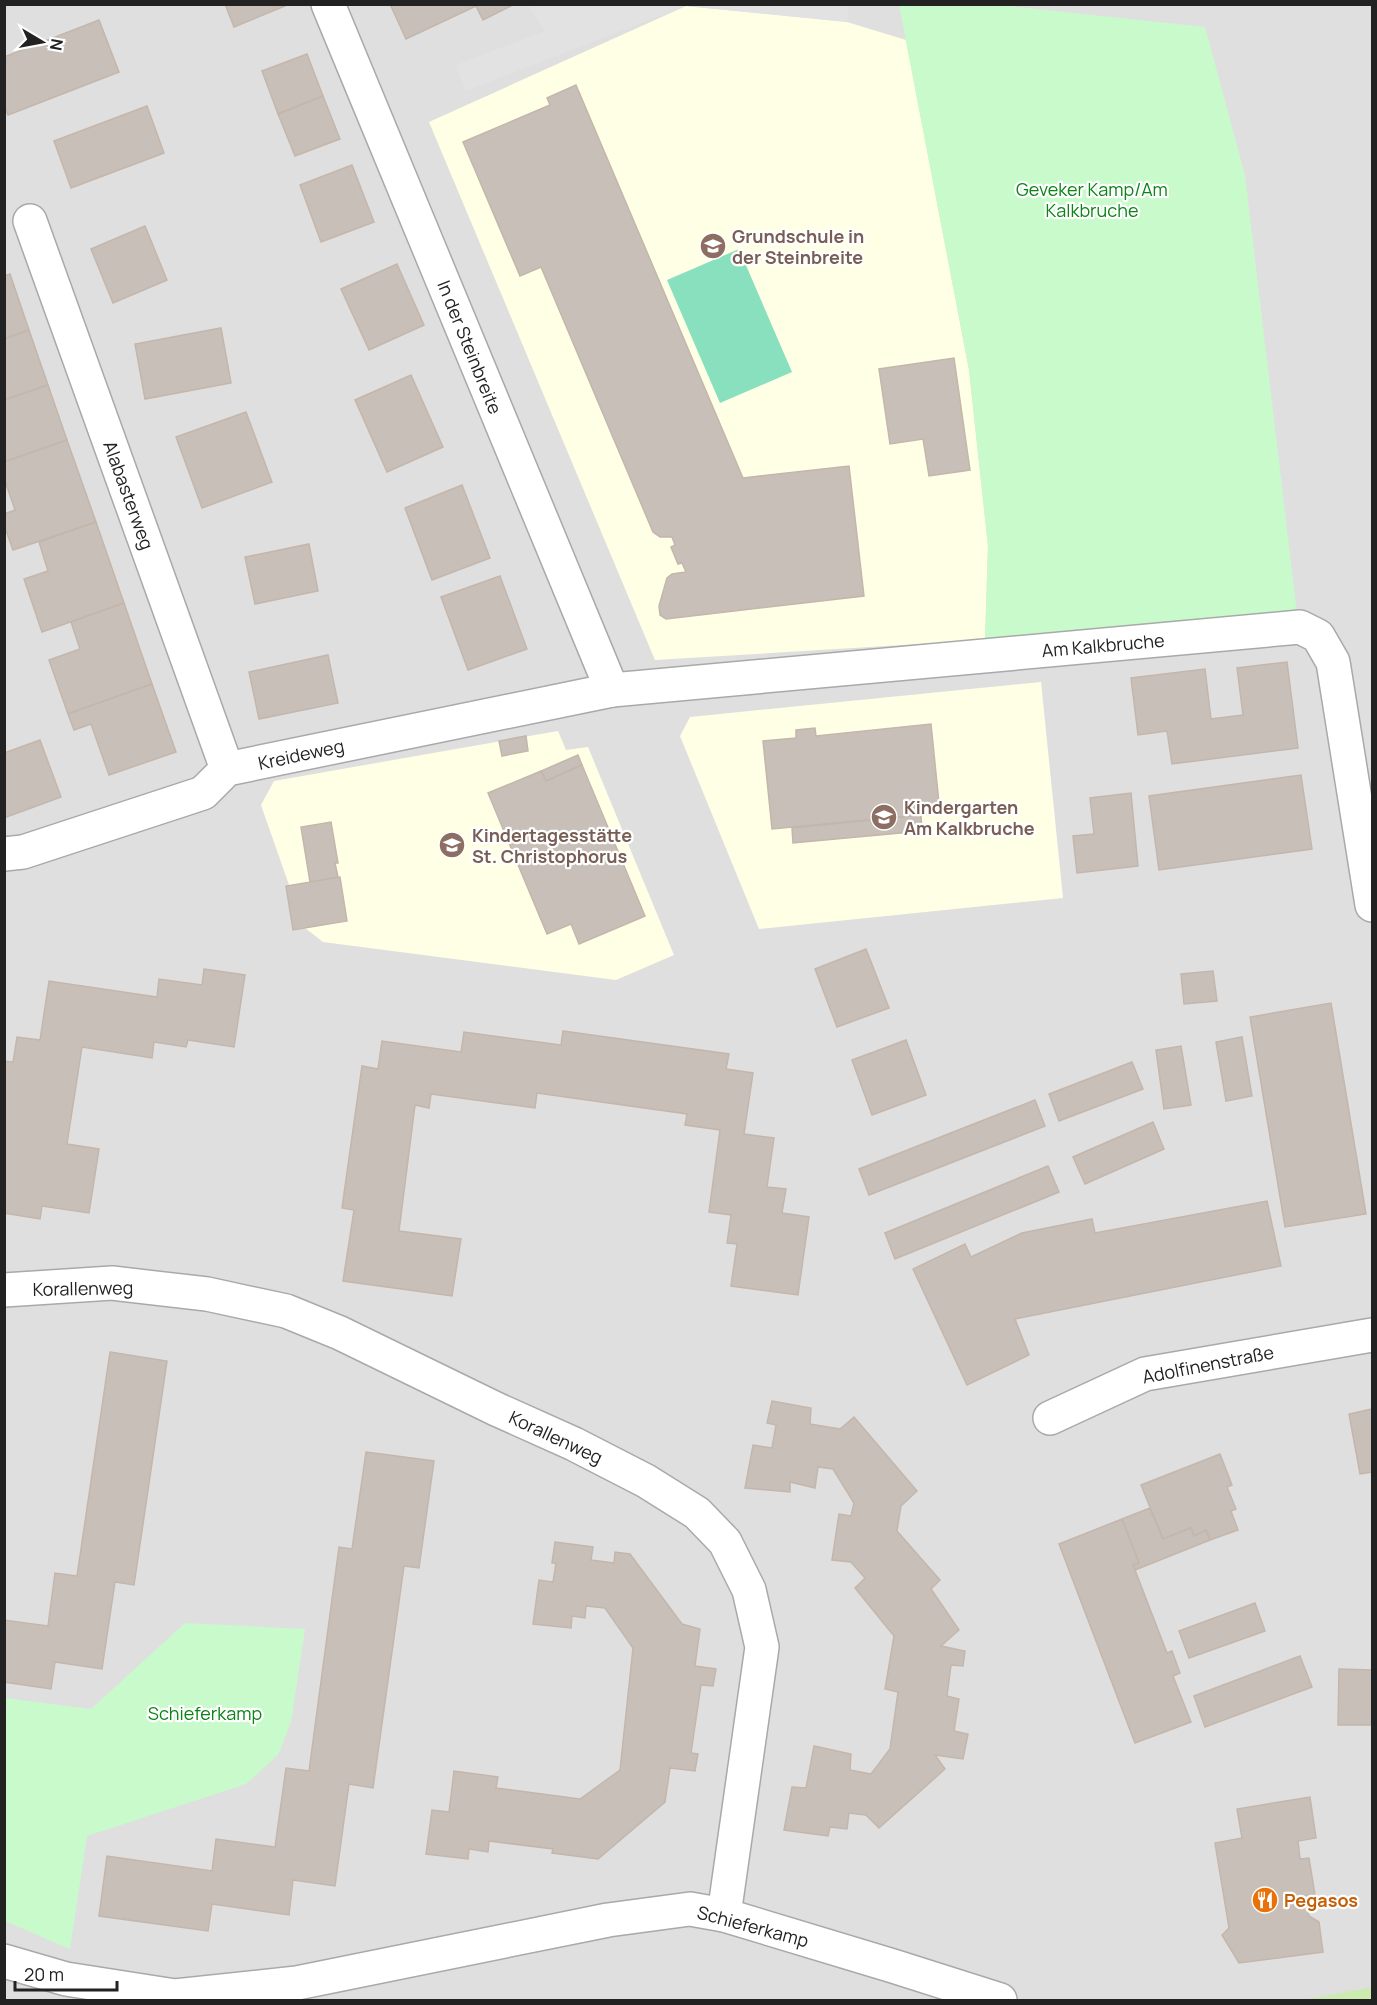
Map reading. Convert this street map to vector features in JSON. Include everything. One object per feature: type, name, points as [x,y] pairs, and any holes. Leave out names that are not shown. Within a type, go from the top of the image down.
[{"type":"street","name":"In der Steinbreite","points":[[328,4],[612,690]]},
{"type":"street","name":"Alabasterweg","points":[[30,221],[227,769]]},
{"type":"street","name":"Am Kalkbruche","points":[[612,690],[1300,627],[1318,636],[1333,662],[1372,904]]},
{"type":"street","name":"Kreideweg","points":[[227,769],[612,690]]},
{"type":"street","points":[[4,854],[23,852],[203,793],[227,769]]},
{"type":"street","name":"Korallenweg","points":[[4,1290],[112,1283],[207,1294],[285,1311],[340,1333],[496,1409],[574,1444],[646,1481],[697,1513],[725,1542],[749,1590],[762,1647],[724,1915]]},
{"type":"street","name":"Adolfinenstraße","points":[[1050,1418],[1145,1374],[1372,1335]]},
{"type":"street","name":"Schieferkamp","points":[[4,1961],[66,1979],[174,1998],[297,1983],[608,1920],[690,1909],[724,1915],[1000,2001]]},
{"type":"shaded area","points":[[5,5],[1372,5],[1372,2000],[5,2000]]},
{"type":"shaded area","points":[[528,5],[849,5],[847,22],[686,6],[465,91],[456,65],[545,31]]},
{"type":"shaded area","name":"Grundschule in der Steinbreite","points":[[686,6],[847,22],[906,40],[969,370],[988,546],[985,640],[655,660],[429,122]]},
{"type":"shaded area","name":"Kindergarten Am Kalkbruche","points":[[1041,682],[1063,898],[759,929],[680,736],[690,717]]},
{"type":"shaded area","name":"Kindertagesstätte St. Christophorus","points":[[558,731],[566,750],[588,747],[674,955],[616,980],[323,942],[305,928],[293,930],[286,886],[289,885],[261,805],[274,781]]},
{"type":"green space","name":"Geveker Kamp/Am Kalkbruche","points":[[899,5],[1000,5],[1205,27],[1245,175],[1298,622],[985,640],[988,546],[969,370]]},
{"type":"green space","points":[[739,249],[792,372],[720,403],[667,280]]},
{"type":"green space","name":"Schieferkamp","points":[[185,1623],[305,1629],[291,1722],[278,1755],[246,1784],[87,1836],[70,1949],[5,1921],[5,1698],[91,1709]]},
{"type":"green space","points":[[1372,1987],[1372,2000],[1303,2000]]},
{"type":"building","points":[[225,4],[285,4],[285,6],[234,27]]},
{"type":"building","points":[[390,4],[515,4],[483,20],[476,6],[406,39]]},
{"type":"building","points":[[99,20],[119,72],[8,115],[4,106],[4,57]]},
{"type":"building","points":[[307,54],[323,96],[278,114],[262,71]]},
{"type":"building","points":[[576,85],[743,478],[849,466],[864,596],[666,619],[660,615],[659,606],[667,578],[672,574],[686,572],[682,563],[678,564],[671,547],[675,545],[672,537],[660,537],[653,532],[541,267],[520,276],[463,142],[550,105],[547,98]]},
{"type":"building","points":[[323,96],[340,139],[295,156],[278,114]]},
{"type":"building","points":[[147,106],[164,153],[71,188],[54,141]]},
{"type":"building","points":[[352,165],[374,222],[321,242],[300,185]]},
{"type":"building","points":[[145,226],[167,280],[113,303],[91,249]]},
{"type":"building","points":[[397,264],[424,325],[369,350],[341,289]]},
{"type":"building","points":[[10,274],[29,330],[4,339],[4,276]]},
{"type":"building","points":[[221,328],[231,383],[145,399],[135,344]]},
{"type":"building","points":[[29,330],[48,385],[4,400],[4,339]]},
{"type":"building","points":[[954,358],[970,470],[929,476],[923,439],[890,444],[879,369]]},
{"type":"building","points":[[411,375],[443,447],[387,472],[355,400]]},
{"type":"building","points":[[48,385],[67,440],[4,462],[4,400]]},
{"type":"building","points":[[246,412],[272,482],[202,508],[176,437]]},
{"type":"building","points":[[67,440],[96,522],[13,550],[4,525],[4,514],[15,510],[4,478],[4,462]]},
{"type":"building","points":[[462,485],[490,558],[432,580],[405,508]]},
{"type":"building","points":[[96,522],[124,603],[42,632],[24,579],[48,571],[39,542]]},
{"type":"building","points":[[309,544],[318,591],[255,604],[245,557]]},
{"type":"building","points":[[500,576],[527,649],[468,670],[441,597]]},
{"type":"building","points":[[124,603],[152,684],[68,714],[49,660],[80,649],[71,622]]},
{"type":"building","points":[[328,655],[338,703],[259,719],[249,672]]},
{"type":"building","points":[[1287,662],[1298,748],[1172,764],[1167,731],[1138,735],[1131,678],[1205,669],[1211,719],[1243,715],[1237,668]]},
{"type":"building","points":[[152,684],[176,752],[109,775],[91,724],[74,730],[68,714]]},
{"type":"building","points":[[931,724],[940,813],[772,829],[763,741],[796,738],[796,730],[815,728],[816,736]]},
{"type":"building","points":[[526,736],[528,751],[502,756],[499,741]]},
{"type":"building","points":[[40,740],[61,797],[4,818],[4,753]]},
{"type":"building","points":[[578,755],[582,765],[546,781],[541,771]]},
{"type":"building","points":[[582,765],[645,916],[579,944],[571,924],[547,934],[488,793],[541,771],[546,781]]},
{"type":"building","points":[[1301,775],[1312,849],[1159,870],[1149,796]]},
{"type":"building","points":[[1131,793],[1138,866],[1077,873],[1073,836],[1094,834],[1090,798]]},
{"type":"building","points":[[921,815],[922,831],[793,843],[792,828]]},
{"type":"building","points":[[331,822],[338,877],[310,882],[301,827]]},
{"type":"building","points":[[340,877],[347,921],[293,930],[286,886]]},
{"type":"building","points":[[866,949],[889,1008],[837,1027],[815,969]]},
{"type":"building","points":[[204,969],[245,975],[234,1047],[188,1040],[186,1047],[154,1042],[152,1058],[82,1047],[67,1144],[99,1149],[89,1213],[42,1206],[40,1219],[4,1213],[5,1061],[13,1062],[17,1037],[40,1040],[49,981],[157,997],[159,979],[202,985]]},
{"type":"building","points":[[1213,971],[1217,1001],[1184,1004],[1181,974]]},
{"type":"building","points":[[1331,1003],[1366,1214],[1285,1227],[1250,1017]]},
{"type":"building","points":[[563,1031],[729,1054],[726,1069],[753,1073],[744,1134],[774,1138],[767,1187],[786,1189],[782,1213],[809,1217],[798,1295],[731,1286],[737,1244],[727,1243],[731,1215],[709,1212],[720,1130],[685,1125],[687,1114],[537,1093],[535,1108],[431,1094],[429,1108],[415,1105],[399,1231],[461,1239],[452,1296],[343,1281],[354,1210],[342,1208],[362,1066],[378,1069],[382,1041],[461,1052],[464,1032],[561,1045]]},
{"type":"building","points":[[1242,1037],[1252,1096],[1226,1101],[1216,1042]]},
{"type":"building","points":[[906,1040],[926,1095],[872,1115],[852,1060]]},
{"type":"building","points":[[1181,1046],[1191,1105],[1164,1109],[1156,1050]]},
{"type":"building","points":[[1132,1062],[1143,1089],[1059,1121],[1049,1094]]},
{"type":"building","points":[[1035,1100],[1045,1126],[869,1195],[859,1169]]},
{"type":"building","points":[[1153,1122],[1164,1149],[1085,1184],[1073,1157]]},
{"type":"building","points":[[1048,1166],[1059,1192],[895,1259],[885,1233]]},
{"type":"building","points":[[1267,1201],[1281,1266],[1015,1319],[1029,1355],[967,1385],[913,1269],[965,1244],[971,1257],[1022,1233],[1092,1219],[1095,1233]]},
{"type":"building","points":[[110,1352],[167,1361],[134,1585],[115,1582],[102,1669],[55,1662],[51,1689],[4,1682],[4,1620],[48,1626],[55,1573],[77,1576]]},
{"type":"building","points":[[772,1401],[811,1408],[810,1424],[840,1429],[854,1417],[917,1491],[901,1506],[897,1531],[940,1580],[931,1589],[959,1630],[941,1646],[965,1651],[963,1666],[951,1665],[947,1696],[959,1699],[954,1731],[968,1734],[963,1759],[935,1755],[945,1769],[879,1828],[866,1815],[849,1813],[847,1829],[830,1827],[828,1836],[784,1830],[792,1787],[806,1788],[814,1746],[851,1754],[850,1770],[871,1774],[890,1749],[898,1692],[885,1689],[894,1636],[855,1588],[865,1578],[851,1562],[832,1560],[839,1514],[851,1516],[854,1503],[833,1469],[818,1467],[815,1488],[790,1482],[790,1492],[745,1488],[753,1445],[772,1448],[776,1425],[767,1423]]},
{"type":"building","points":[[1372,1409],[1372,1472],[1360,1474],[1349,1414]]},
{"type":"building","points":[[366,1452],[434,1461],[419,1568],[404,1566],[373,1788],[349,1784],[335,1886],[293,1880],[289,1915],[212,1904],[208,1931],[99,1916],[107,1856],[212,1871],[216,1839],[275,1847],[286,1768],[309,1771],[339,1547],[352,1549]]},
{"type":"building","points":[[1220,1454],[1232,1485],[1227,1487],[1236,1509],[1231,1511],[1238,1530],[1210,1540],[1206,1530],[1194,1536],[1191,1528],[1163,1539],[1141,1485]]},
{"type":"building","points":[[1150,1508],[1163,1539],[1191,1528],[1194,1536],[1206,1530],[1210,1540],[1135,1570],[1133,1565],[1139,1563],[1122,1519]]},
{"type":"building","points":[[1122,1519],[1139,1563],[1133,1565],[1167,1653],[1172,1651],[1180,1673],[1173,1676],[1191,1722],[1135,1743],[1059,1544]]},
{"type":"building","points":[[555,1542],[593,1547],[591,1560],[614,1563],[615,1552],[630,1554],[682,1624],[700,1629],[695,1666],[716,1669],[713,1686],[701,1685],[691,1753],[698,1754],[695,1771],[670,1768],[665,1802],[598,1859],[552,1853],[553,1849],[489,1841],[488,1852],[469,1849],[468,1859],[426,1854],[432,1810],[449,1812],[454,1771],[498,1777],[496,1788],[580,1799],[620,1770],[633,1648],[605,1608],[586,1606],[585,1618],[572,1616],[571,1628],[533,1624],[539,1580],[553,1582],[556,1563],[552,1563]]},
{"type":"building","points":[[1255,1603],[1265,1631],[1189,1658],[1179,1631]]},
{"type":"building","points":[[1300,1656],[1312,1687],[1205,1727],[1194,1696]]},
{"type":"building","points":[[1339,1669],[1372,1670],[1372,1725],[1338,1725]]},
{"type":"building","points":[[1310,1797],[1316,1838],[1298,1841],[1300,1859],[1309,1858],[1315,1895],[1305,1896],[1309,1916],[1319,1922],[1323,1952],[1239,1963],[1222,1935],[1229,1928],[1215,1843],[1242,1838],[1237,1809]]},
{"type":"place","name":"Grundschule in der Steinbreite","points":[[713,246]]},
{"type":"place","name":"Kindergarten Am Kalkbruche","points":[[884,817]]},
{"type":"place","name":"Kindertagesstätte St. Christophorus","points":[[452,845]]},
{"type":"place","name":"Pegasos","points":[[1265,1900]]}]
